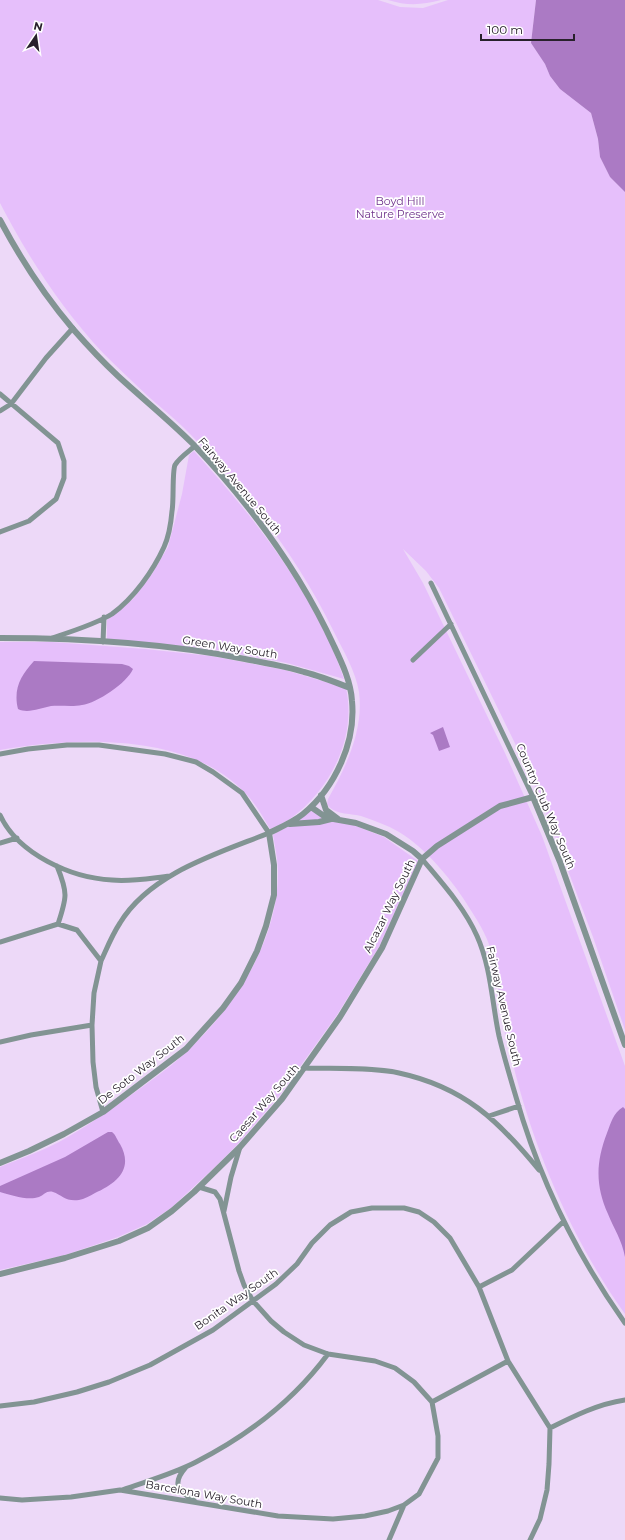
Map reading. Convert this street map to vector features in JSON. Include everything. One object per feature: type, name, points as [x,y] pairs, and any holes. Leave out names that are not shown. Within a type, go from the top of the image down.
[{"type":"street","name":"Fairway Avenue South","points":[[0,220],[23,260],[45,293],[73,328],[117,376],[195,446],[266,531],[322,619],[342,664],[353,702],[348,740],[343,758],[336,773],[311,807],[296,820],[269,833]]},
{"type":"street","points":[[0,411],[11,404],[46,358],[73,328]]},
{"type":"street","points":[[0,394],[58,443],[64,461],[64,478],[56,499],[29,520],[0,532]]},
{"type":"street","name":"Green Way South","points":[[52,638],[83,627],[111,614],[131,597],[150,572],[165,546],[173,509],[175,466],[184,454],[195,446]]},
{"type":"street","name":"Country Club Way South","points":[[430,583],[533,797],[560,862],[625,1045]]},
{"type":"street","points":[[103,642],[104,617]]},
{"type":"street","points":[[413,660],[451,624]]},
{"type":"street","name":"Green Way South","points":[[0,638],[52,638],[212,653],[305,672],[350,688]]},
{"type":"street","points":[[0,754],[28,749],[67,745],[99,745],[165,754],[196,762],[213,772],[242,793],[269,833],[202,860],[171,875],[134,904],[120,922],[106,948],[94,993],[92,1025],[93,1062],[96,1087],[103,1112]]},
{"type":"street","points":[[321,795],[326,810],[335,819]]},
{"type":"street","name":"Alcazar Way South","points":[[304,1068],[340,1017],[382,948],[422,860],[437,846],[500,806],[533,797]]},
{"type":"street","name":"Fairway Avenue South","points":[[311,807],[324,816],[370,827],[386,834],[413,851],[464,912],[477,936],[485,956],[499,1036],[519,1106],[542,1174],[564,1221],[604,1293],[625,1323]]},
{"type":"street","points":[[0,815],[8,829],[35,853],[57,866],[79,874],[112,880],[139,880],[171,875]]},
{"type":"street","points":[[287,824],[319,822],[335,819]]},
{"type":"street","name":"De Soto Way South","points":[[0,1163],[64,1134],[103,1112],[186,1049],[223,1008],[241,983],[257,950],[266,926],[274,895],[274,865],[269,833]]},
{"type":"street","points":[[0,843],[17,838]]},
{"type":"street","points":[[57,866],[66,894],[64,907],[58,924]]},
{"type":"street","points":[[0,942],[58,924],[76,930],[102,961]]},
{"type":"street","points":[[0,1042],[31,1035],[92,1025]]},
{"type":"street","name":"Caesar Way South","points":[[0,1274],[65,1258],[119,1241],[148,1228],[172,1211],[240,1147],[282,1099],[304,1068],[376,1070],[423,1080],[450,1090],[471,1102],[489,1116],[522,1150],[542,1174]]},
{"type":"street","points":[[489,1116],[519,1106]]},
{"type":"street","points":[[223,1212],[240,1147]]},
{"type":"street","points":[[199,1187],[215,1192],[220,1199],[244,1286],[253,1301],[271,1321],[284,1332],[304,1345],[328,1354],[375,1361],[395,1368],[414,1382],[432,1402],[438,1436],[438,1458],[419,1494],[404,1505],[389,1540]]},
{"type":"street","name":"Bonita Way South","points":[[0,1406],[34,1402],[109,1382],[150,1365],[213,1330],[276,1284],[287,1275],[312,1243],[330,1225],[351,1212],[372,1208],[404,1208],[419,1212],[434,1222],[450,1238],[479,1287],[508,1361],[550,1428]]},
{"type":"street","points":[[479,1287],[512,1270],[564,1221]]},
{"type":"street","points":[[120,1490],[188,1465],[230,1443],[275,1410],[314,1372],[328,1354]]},
{"type":"street","points":[[432,1402],[508,1361]]},
{"type":"street","points":[[530,1540],[540,1518],[547,1490],[550,1428],[586,1411],[612,1402],[625,1400]]},
{"type":"street","points":[[188,1465],[179,1474],[177,1483],[183,1494],[196,1502]]},
{"type":"street","name":"Barcelona Way South","points":[[0,1498],[22,1500],[71,1497],[120,1490],[278,1516],[333,1519],[365,1516],[388,1511],[404,1505]]},
{"type":"green space","name":"Boyd Hill Nature Preserve","points":[[0,0],[378,0],[400,7],[423,8],[448,0],[536,0],[531,43],[545,64],[550,76],[560,89],[591,113],[598,139],[600,157],[610,177],[625,192],[625,1030],[593,937],[549,820],[528,770],[439,588],[426,571],[403,549],[423,583],[505,753],[542,836],[625,1066],[625,1314],[590,1259],[574,1230],[535,1139],[505,1033],[493,957],[487,938],[477,920],[456,888],[439,866],[409,839],[385,825],[361,816],[338,812],[330,808],[327,804],[352,748],[359,720],[360,706],[359,692],[352,669],[320,604],[286,549],[226,473],[183,427],[103,353],[73,318],[46,281],[22,243],[0,203]]},
{"type":"green space","points":[[388,0],[441,0],[414,4]]},
{"type":"green space","points":[[194,451],[238,502],[281,558],[317,617],[332,648],[344,679],[287,663],[213,649],[107,639],[107,620],[133,599],[152,574],[168,547],[182,494],[189,455]]},
{"type":"green space","points":[[0,642],[52,642],[211,656],[285,670],[346,688],[348,725],[344,744],[328,778],[317,793],[290,819],[270,829],[250,798],[222,774],[194,759],[163,749],[130,744],[96,742],[62,743],[0,750]]},
{"type":"green space","points":[[313,809],[384,837],[418,861],[379,947],[337,1015],[279,1096],[237,1145],[171,1208],[147,1224],[118,1237],[65,1255],[0,1270],[0,1167],[59,1142],[109,1111],[178,1060],[219,1017],[250,972],[262,948],[271,923],[276,897],[278,871],[273,835],[295,823]]},
{"type":"shaded area","points":[[536,0],[625,0],[625,192],[610,177],[600,157],[598,139],[591,113],[560,89],[550,76],[545,64],[531,43]]},
{"type":"shaded area","points":[[34,661],[122,664],[133,669],[125,680],[111,692],[88,703],[74,706],[51,706],[26,711],[18,709],[17,689],[25,672]]},
{"type":"shaded area","points":[[443,727],[450,747],[439,751],[433,735],[430,733]]},
{"type":"shaded area","points":[[623,1107],[625,1109],[625,1257],[620,1240],[604,1203],[598,1174],[603,1144],[611,1122],[615,1115]]},
{"type":"shaded area","points":[[108,1132],[112,1132],[120,1144],[124,1153],[125,1161],[121,1174],[110,1185],[103,1189],[79,1200],[67,1199],[51,1192],[47,1192],[39,1197],[30,1198],[0,1192],[0,1186],[65,1157]]}]
